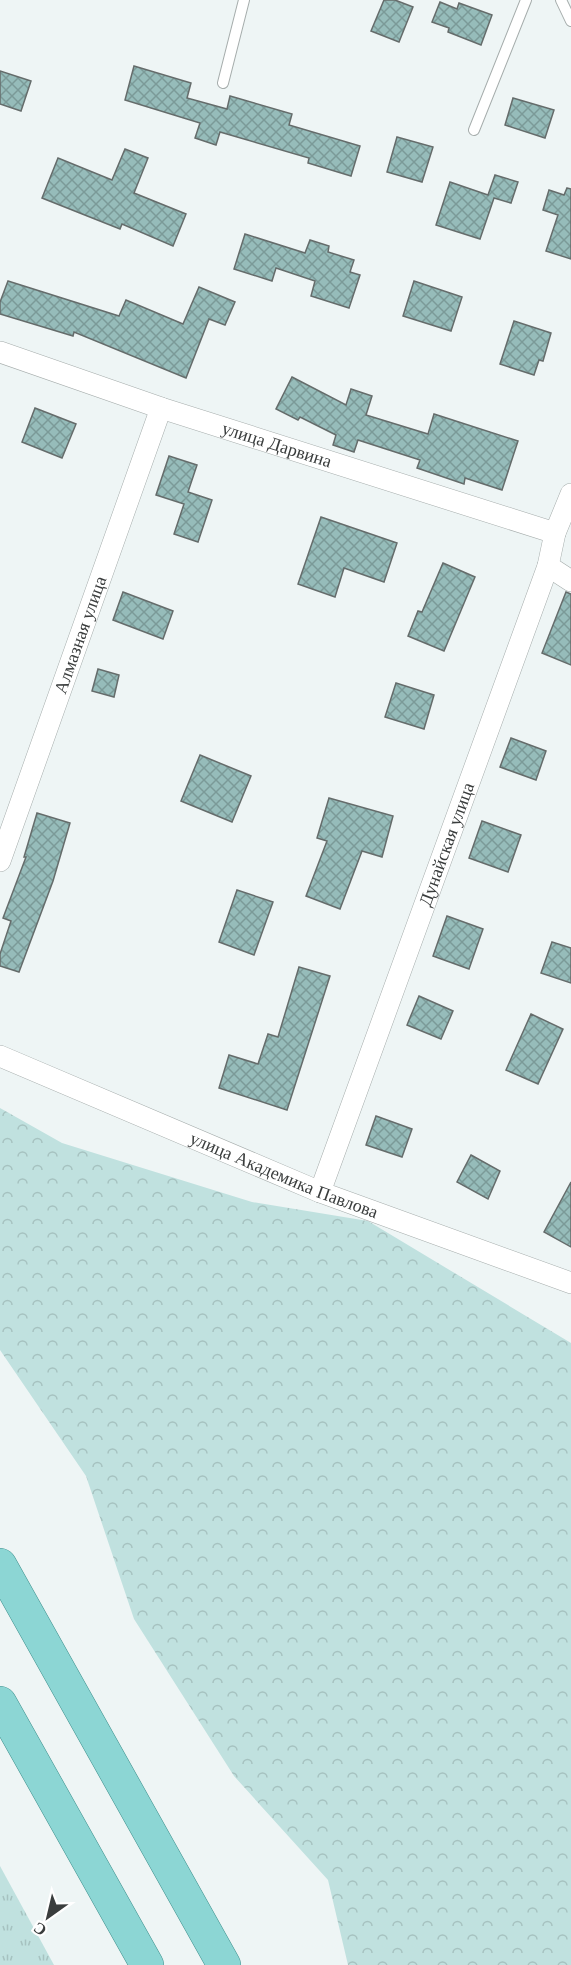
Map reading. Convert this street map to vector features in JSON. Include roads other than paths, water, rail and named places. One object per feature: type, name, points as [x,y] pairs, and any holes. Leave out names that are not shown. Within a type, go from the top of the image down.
[{"type":"main road","points":[[0,1565],[224,1965]]},
{"type":"main road","points":[[0,1702],[147,1965]]},
{"type":"street","name":"улица Дарвина","points":[[0,352],[161,408],[555,533]]},
{"type":"street","name":"Алмазная улица","points":[[0,861],[161,408]]},
{"type":"street","name":"Дунайская улица","points":[[320,1192],[548,566],[555,533],[571,494]]},
{"type":"street","points":[[548,566],[571,581]]},
{"type":"street","name":"улица Академика Павлова","points":[[0,1056],[320,1192],[571,1283]]},
{"type":"lane","points":[[223,83],[244,0]]},
{"type":"lane","points":[[474,130],[526,0]]},
{"type":"lane","points":[[561,0],[571,21]]}]
